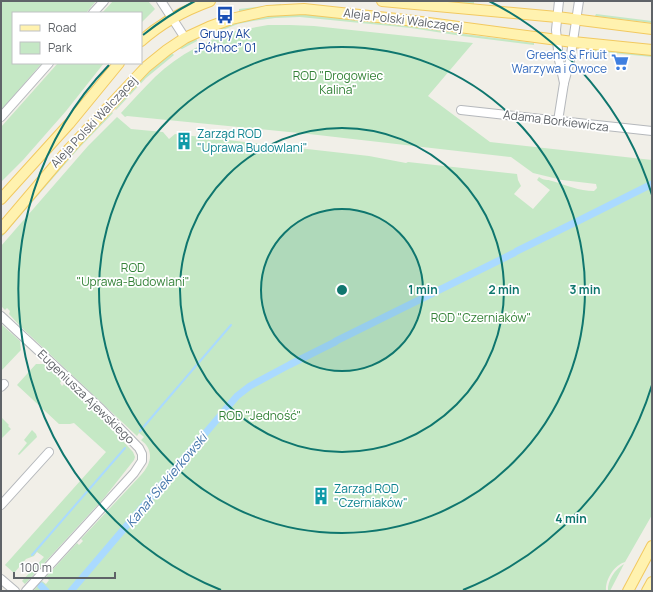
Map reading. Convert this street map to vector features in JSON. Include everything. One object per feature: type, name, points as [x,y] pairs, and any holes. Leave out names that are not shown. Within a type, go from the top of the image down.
[{"type":"main road","points":[[142,41],[159,27],[172,19],[210,1]]},
{"type":"main road","name":"Aleja Polski Walczącej","points":[[382,1],[557,17],[652,29]]},
{"type":"main road","name":"Aleja Polski Walczącej","points":[[1,229],[50,170],[137,75],[156,57],[184,38],[220,23],[249,14],[273,10],[304,9],[406,20],[573,42],[652,50]]},
{"type":"main road","name":"Aleja Polski Walczącej","points":[[1,199],[69,124],[118,64]]},
{"type":"main road","points":[[628,591],[652,546]]},
{"type":"main road","points":[[648,591],[652,584]]},
{"type":"street","points":[[94,12],[104,1]]},
{"type":"street","points":[[161,1],[184,38]]},
{"type":"street","points":[[559,1],[557,40],[564,83]]},
{"type":"street","points":[[558,121],[564,83],[568,71],[579,1]]},
{"type":"street","points":[[1,117],[48,64]]},
{"type":"street","name":"Adama Borkiewicza","points":[[461,110],[652,131]]},
{"type":"street","name":"Eugeniusza Ajewskiego","points":[[1,316],[101,409],[139,448],[142,457],[140,465],[134,473],[26,591]]},
{"type":"street","points":[[1,505],[49,452]]},
{"type":"street","points":[[1,579],[15,591]]},
{"type":"green space","points":[[1,1],[96,1],[87,12],[12,12],[12,64],[41,64],[1,110]]},
{"type":"green space","points":[[113,1],[148,1],[155,9],[142,22],[142,12],[103,12]]},
{"type":"green space","points":[[427,1],[474,1],[474,4]]},
{"type":"green space","points":[[281,5],[239,12],[239,9]]},
{"type":"green space","points":[[307,14],[409,25],[449,32],[534,43],[534,45],[411,28],[300,17],[253,21],[238,24],[205,37],[204,35],[245,21],[266,16]]},
{"type":"green space","points":[[596,14],[652,21],[652,23],[595,16]]},
{"type":"green space","points":[[268,25],[314,26],[473,43],[428,96],[490,142],[652,160],[652,515],[625,562],[617,566],[611,574],[607,582],[606,591],[34,590],[42,581],[46,584],[49,580],[46,577],[77,543],[79,545],[83,541],[81,539],[141,475],[149,462],[150,453],[141,440],[144,437],[139,433],[137,436],[20,326],[9,314],[10,311],[7,308],[5,310],[1,306],[1,246],[88,146],[117,117],[131,129],[163,132],[169,139],[175,134],[369,156],[406,163],[517,174],[521,186],[514,194],[533,209],[550,190],[537,180],[539,177],[583,190],[594,191],[597,188],[596,184],[562,180],[533,173],[511,157],[309,134],[125,117],[121,113],[155,77],[184,54],[217,37],[241,29]]},
{"type":"green space","points":[[196,37],[197,41],[182,49],[178,48]]},
{"type":"green space","points":[[592,47],[652,55],[652,57],[592,51]]},
{"type":"green space","points":[[172,53],[174,55],[146,78],[116,110],[115,109],[143,77]]},
{"type":"green space","points":[[57,64],[103,64],[66,111],[23,160],[1,182],[1,127]]},
{"type":"green space","points":[[112,112],[113,113],[79,148],[1,238],[1,236],[80,143]]},
{"type":"green space","points":[[1,324],[20,341],[21,350],[1,371]]},
{"type":"green space","points":[[36,364],[45,364],[62,380],[60,383],[62,386],[65,383],[101,417],[133,452],[135,457],[104,498],[25,584],[22,581],[44,557],[37,552],[34,556],[26,559],[14,573],[5,565],[106,452],[74,423],[59,424],[17,385]]},
{"type":"green space","points":[[1,417],[11,429],[1,439]]},
{"type":"green space","points":[[32,430],[37,437],[19,455],[18,454],[27,443],[24,440]]},
{"type":"green space","points":[[624,564],[610,591],[608,591],[612,576]]},
{"type":"waterway","name":"Kanał Siekierkowski","points":[[582,219],[652,184]]},
{"type":"waterway","name":"Kanał Siekierkowski","points":[[517,251],[580,220]]},
{"type":"waterway","name":"Kanał Siekierkowski","points":[[336,341],[514,253]]},
{"type":"waterway","points":[[140,431],[231,325]]},
{"type":"waterway","name":"Kanał Siekierkowski","points":[[291,364],[335,342]]},
{"type":"waterway","name":"Kanał Siekierkowski","points":[[71,591],[237,396],[250,386],[289,365]]},
{"type":"waterway","points":[[32,555],[125,448]]},
{"type":"waterway","points":[[41,586],[46,591]]},
{"type":"place","name":"Grupy AK „Północ” 01","points":[[225,15]]},
{"type":"place","name":"Greens & Friuit Warzywa i Owoce","points":[[620,62]]},
{"type":"place","name":"Zarząd ROD \"Uprawa Budowlani\"","points":[[184,141]]},
{"type":"place","name":"Zarząd ROD \"Czerniaków\"","points":[[321,496]]},
{"type":"park label","name":"ROD \"Drogowiec Kalina\"","points":[[338,83]]},
{"type":"park label","name":"ROD \"Uprawa-Budowlani\"","points":[[133,275]]},
{"type":"park label","name":"ROD \"Czerniaków\"","points":[[481,318]]},
{"type":"park label","name":"ROD \"Jedność\"","points":[[260,416]]}]
